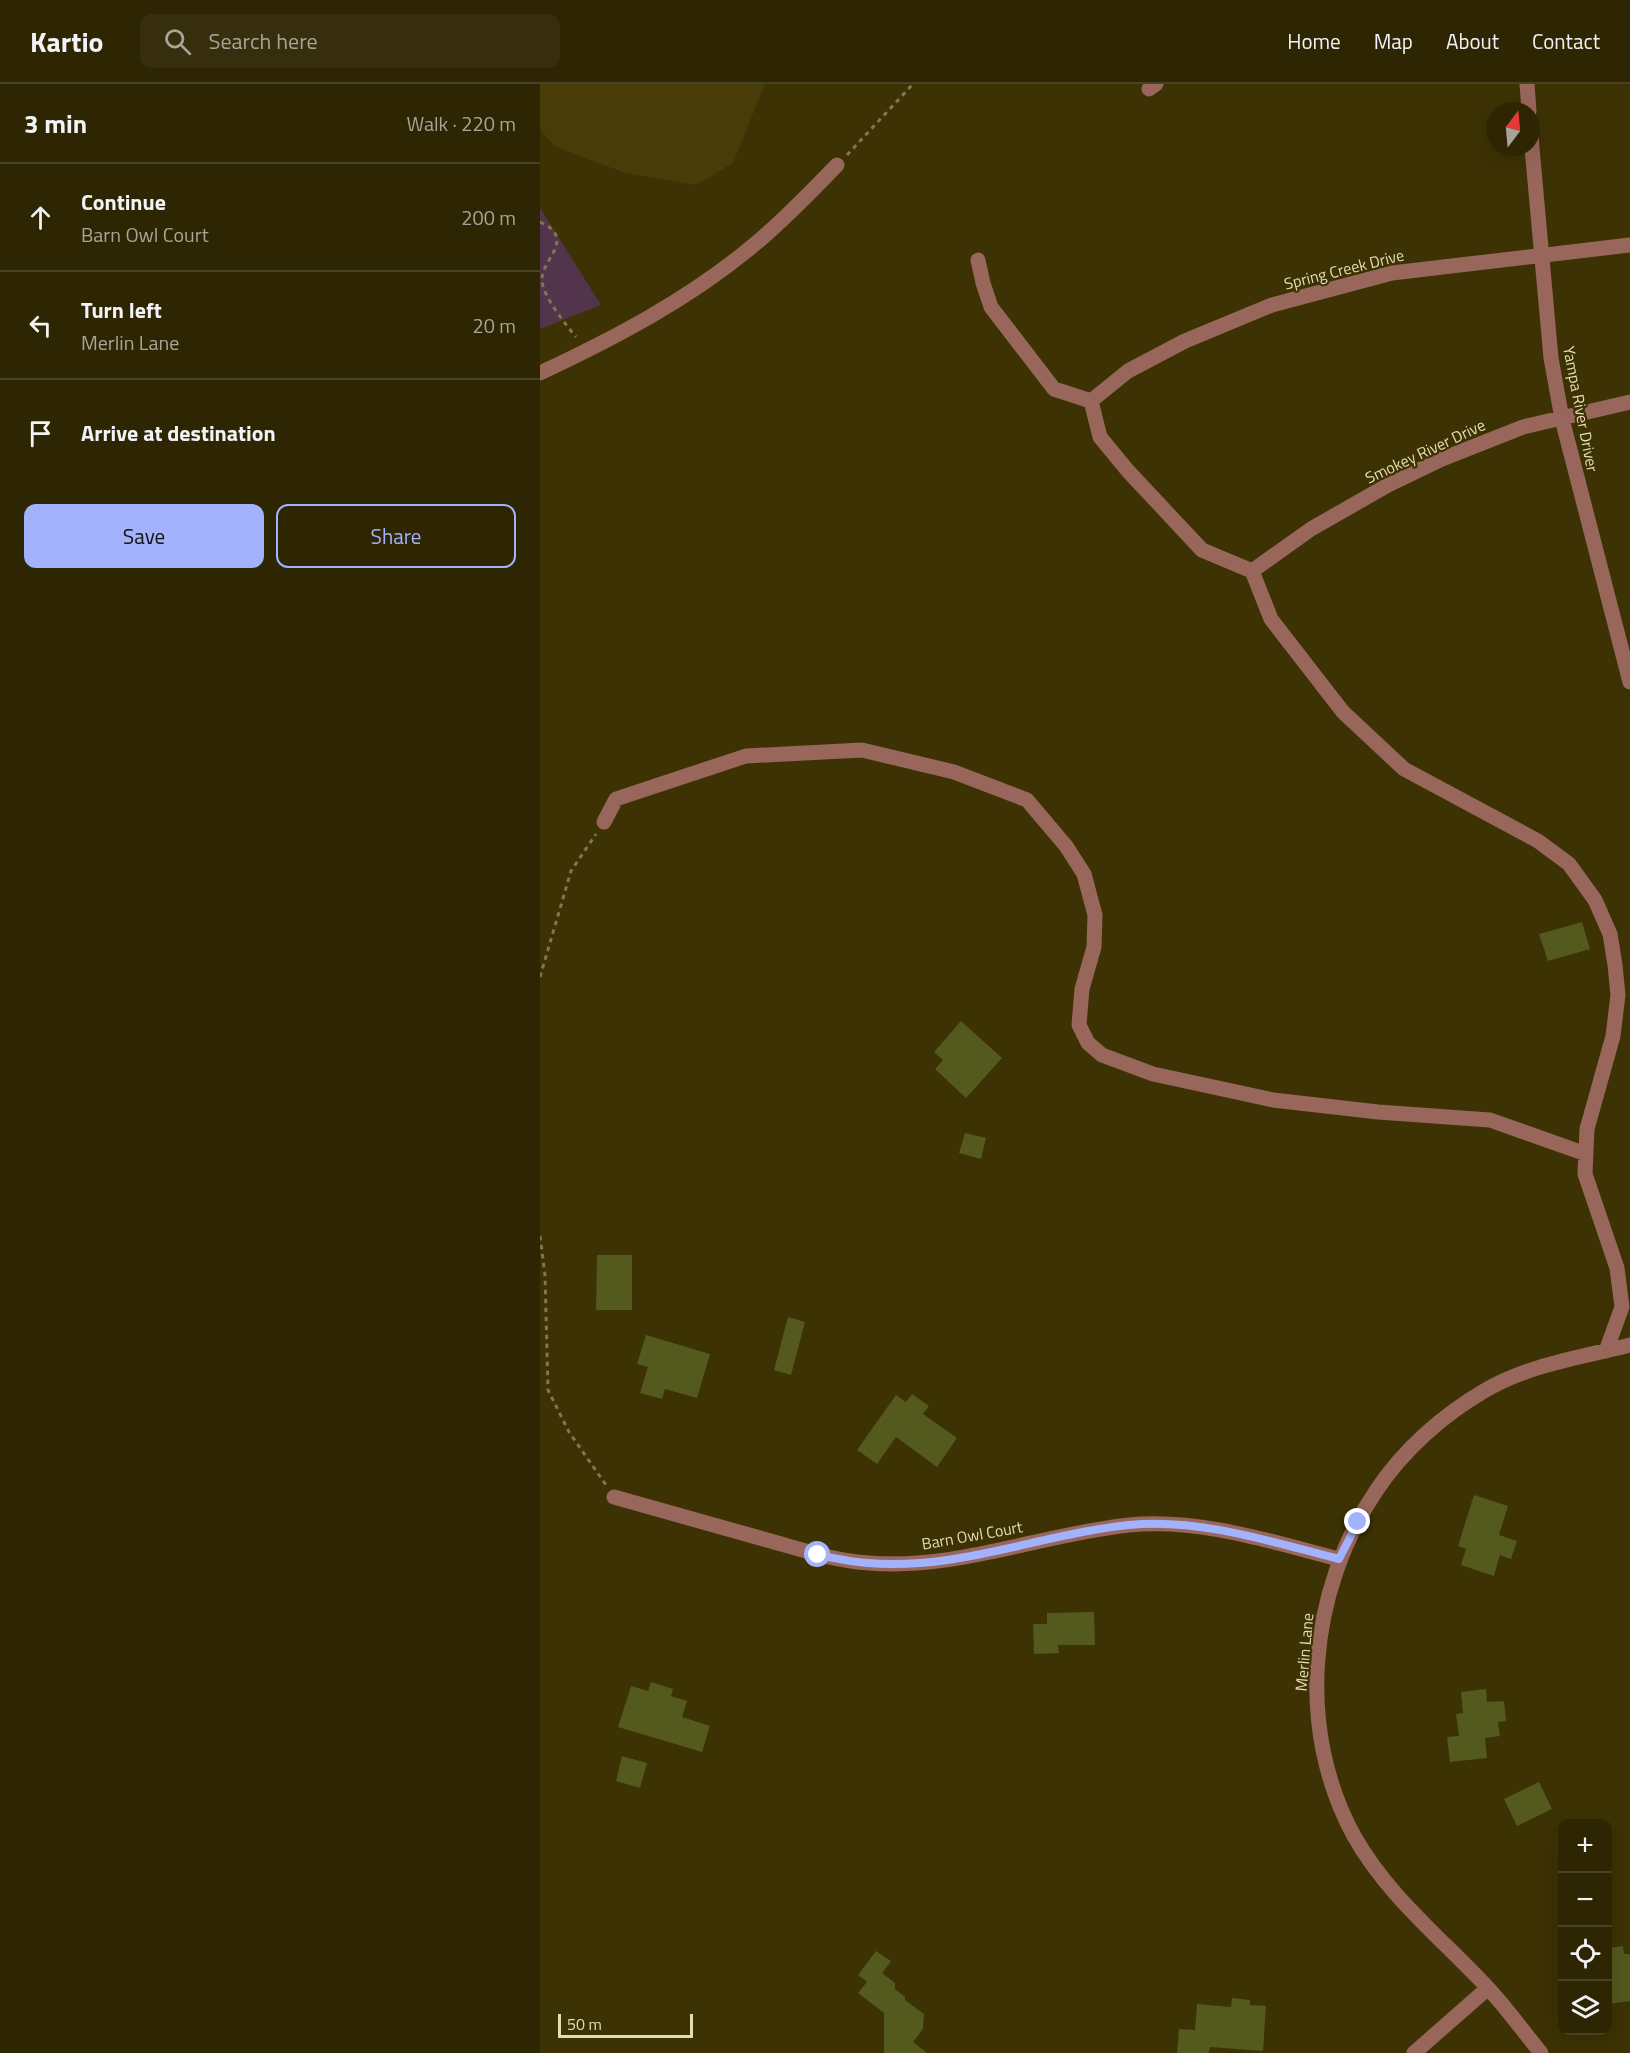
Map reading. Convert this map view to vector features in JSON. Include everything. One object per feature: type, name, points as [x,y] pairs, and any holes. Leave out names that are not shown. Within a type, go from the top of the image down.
[{"type":"street","points":[[1527,84],[1528,102]]},
{"type":"street","name":"Yampa River Driver","points":[[1533,156],[1551,358],[1562,419],[1630,682]]},
{"type":"street","points":[[540,374],[605,343],[694,289],[755,244],[837,165]]},
{"type":"street","name":"Spring Creek Drive","points":[[1092,401],[1128,371],[1185,341],[1272,305],[1392,273],[1630,245]]},
{"type":"street","points":[[978,260],[992,307],[1054,389],[1092,401],[1100,437],[1128,471],[1202,550],[1252,571],[1271,619],[1343,712],[1404,769],[1538,841],[1553,852],[1569,864],[1595,900],[1610,934],[1618,995],[1613,1036],[1587,1129],[1585,1174],[1617,1268],[1622,1307],[1606,1351]]},
{"type":"street","name":"Smokey River Drive","points":[[1252,571],[1311,529],[1388,485],[1442,459],[1523,427],[1630,402]]},
{"type":"street","points":[[603,822],[616,799],[746,756],[862,750],[954,772],[1027,800],[1066,846],[1084,874],[1095,915],[1094,946],[1082,989],[1079,1025],[1088,1043],[1102,1054],[1153,1074],[1273,1100],[1378,1112],[1491,1120],[1586,1154]]},
{"type":"street","name":"Merlin Lane","points":[[1541,2053],[1488,1988],[1380,1875],[1356,1838],[1332,1784],[1321,1737],[1317,1671],[1320,1630],[1339,1559],[1376,1491],[1391,1471],[1427,1433],[1485,1390],[1517,1375],[1630,1346]]},
{"type":"street","name":"Barn Owl Court","points":[[614,1497],[818,1555],[868,1563],[901,1564],[946,1560],[1098,1529],[1154,1524],[1241,1534],[1339,1559]]},
{"type":"street","points":[[1414,2053],[1488,1988]]},
{"type":"path","points":[[837,165],[913,84]]},
{"type":"path","points":[[540,222],[548,226],[557,238],[557,247],[543,271],[541,280],[558,314],[587,351]]},
{"type":"path","points":[[540,977],[571,871],[603,822]]},
{"type":"path","points":[[540,1236],[544,1275],[548,1390],[568,1432],[614,1497]]},
{"type":"shaded area","points":[[540,84],[765,84],[733,163],[696,185],[625,173],[554,146],[540,129]]},
{"type":"shaded area","points":[[540,208],[601,305],[540,329]]},
{"type":"building","points":[[1582,922],[1590,949],[1548,961],[1539,934]]},
{"type":"building","points":[[961,1021],[1002,1058],[966,1098],[935,1069],[943,1060],[934,1052]]},
{"type":"building","points":[[965,1133],[986,1138],[981,1159],[959,1153]]},
{"type":"building","points":[[597,1255],[632,1255],[632,1310],[596,1310]]},
{"type":"building","points":[[788,1317],[805,1322],[791,1375],[774,1370]]},
{"type":"building","points":[[646,1335],[710,1354],[697,1398],[665,1389],[662,1399],[640,1393],[648,1367],[637,1364]]},
{"type":"building","points":[[912,1394],[929,1406],[923,1414],[957,1438],[937,1467],[896,1437],[877,1464],[857,1450],[896,1395],[906,1402]]},
{"type":"building","points":[[1474,1495],[1508,1506],[1499,1535],[1517,1541],[1511,1559],[1500,1555],[1494,1576],[1461,1565],[1466,1549],[1458,1546]]},
{"type":"building","points":[[1094,1612],[1095,1645],[1058,1645],[1059,1653],[1034,1654],[1033,1624],[1047,1624],[1047,1613]]},
{"type":"building","points":[[651,1682],[673,1689],[671,1696],[687,1701],[682,1717],[710,1726],[702,1752],[618,1727],[631,1686],[648,1691]]},
{"type":"building","points":[[1486,1689],[1487,1702],[1504,1701],[1506,1721],[1498,1722],[1500,1736],[1485,1738],[1487,1758],[1450,1762],[1447,1737],[1459,1736],[1456,1714],[1463,1713],[1461,1692]]},
{"type":"building","points":[[622,1756],[647,1763],[640,1788],[616,1781]]},
{"type":"building","points":[[1539,1782],[1552,1809],[1517,1826],[1504,1799]]},
{"type":"building","points":[[1623,1946],[1624,1954],[1630,1954],[1630,2001],[1612,2003],[1612,1947]]},
{"type":"building","points":[[876,1951],[891,1961],[882,1973],[895,1983],[895,1989],[905,1997],[905,2000],[924,2014],[923,2029],[913,2042],[927,2053],[884,2053],[884,2013],[858,1993],[867,1982],[858,1975]]},
{"type":"building","points":[[1232,1998],[1250,2000],[1250,2005],[1266,2006],[1263,2051],[1210,2047],[1209,2053],[1177,2053],[1179,2029],[1195,2030],[1197,2004],[1231,2007]]},
{"type":"route","points":[[818,1555],[868,1563],[901,1564],[946,1560],[1098,1529],[1154,1524],[1241,1534],[1339,1559],[1358,1522]]}]
